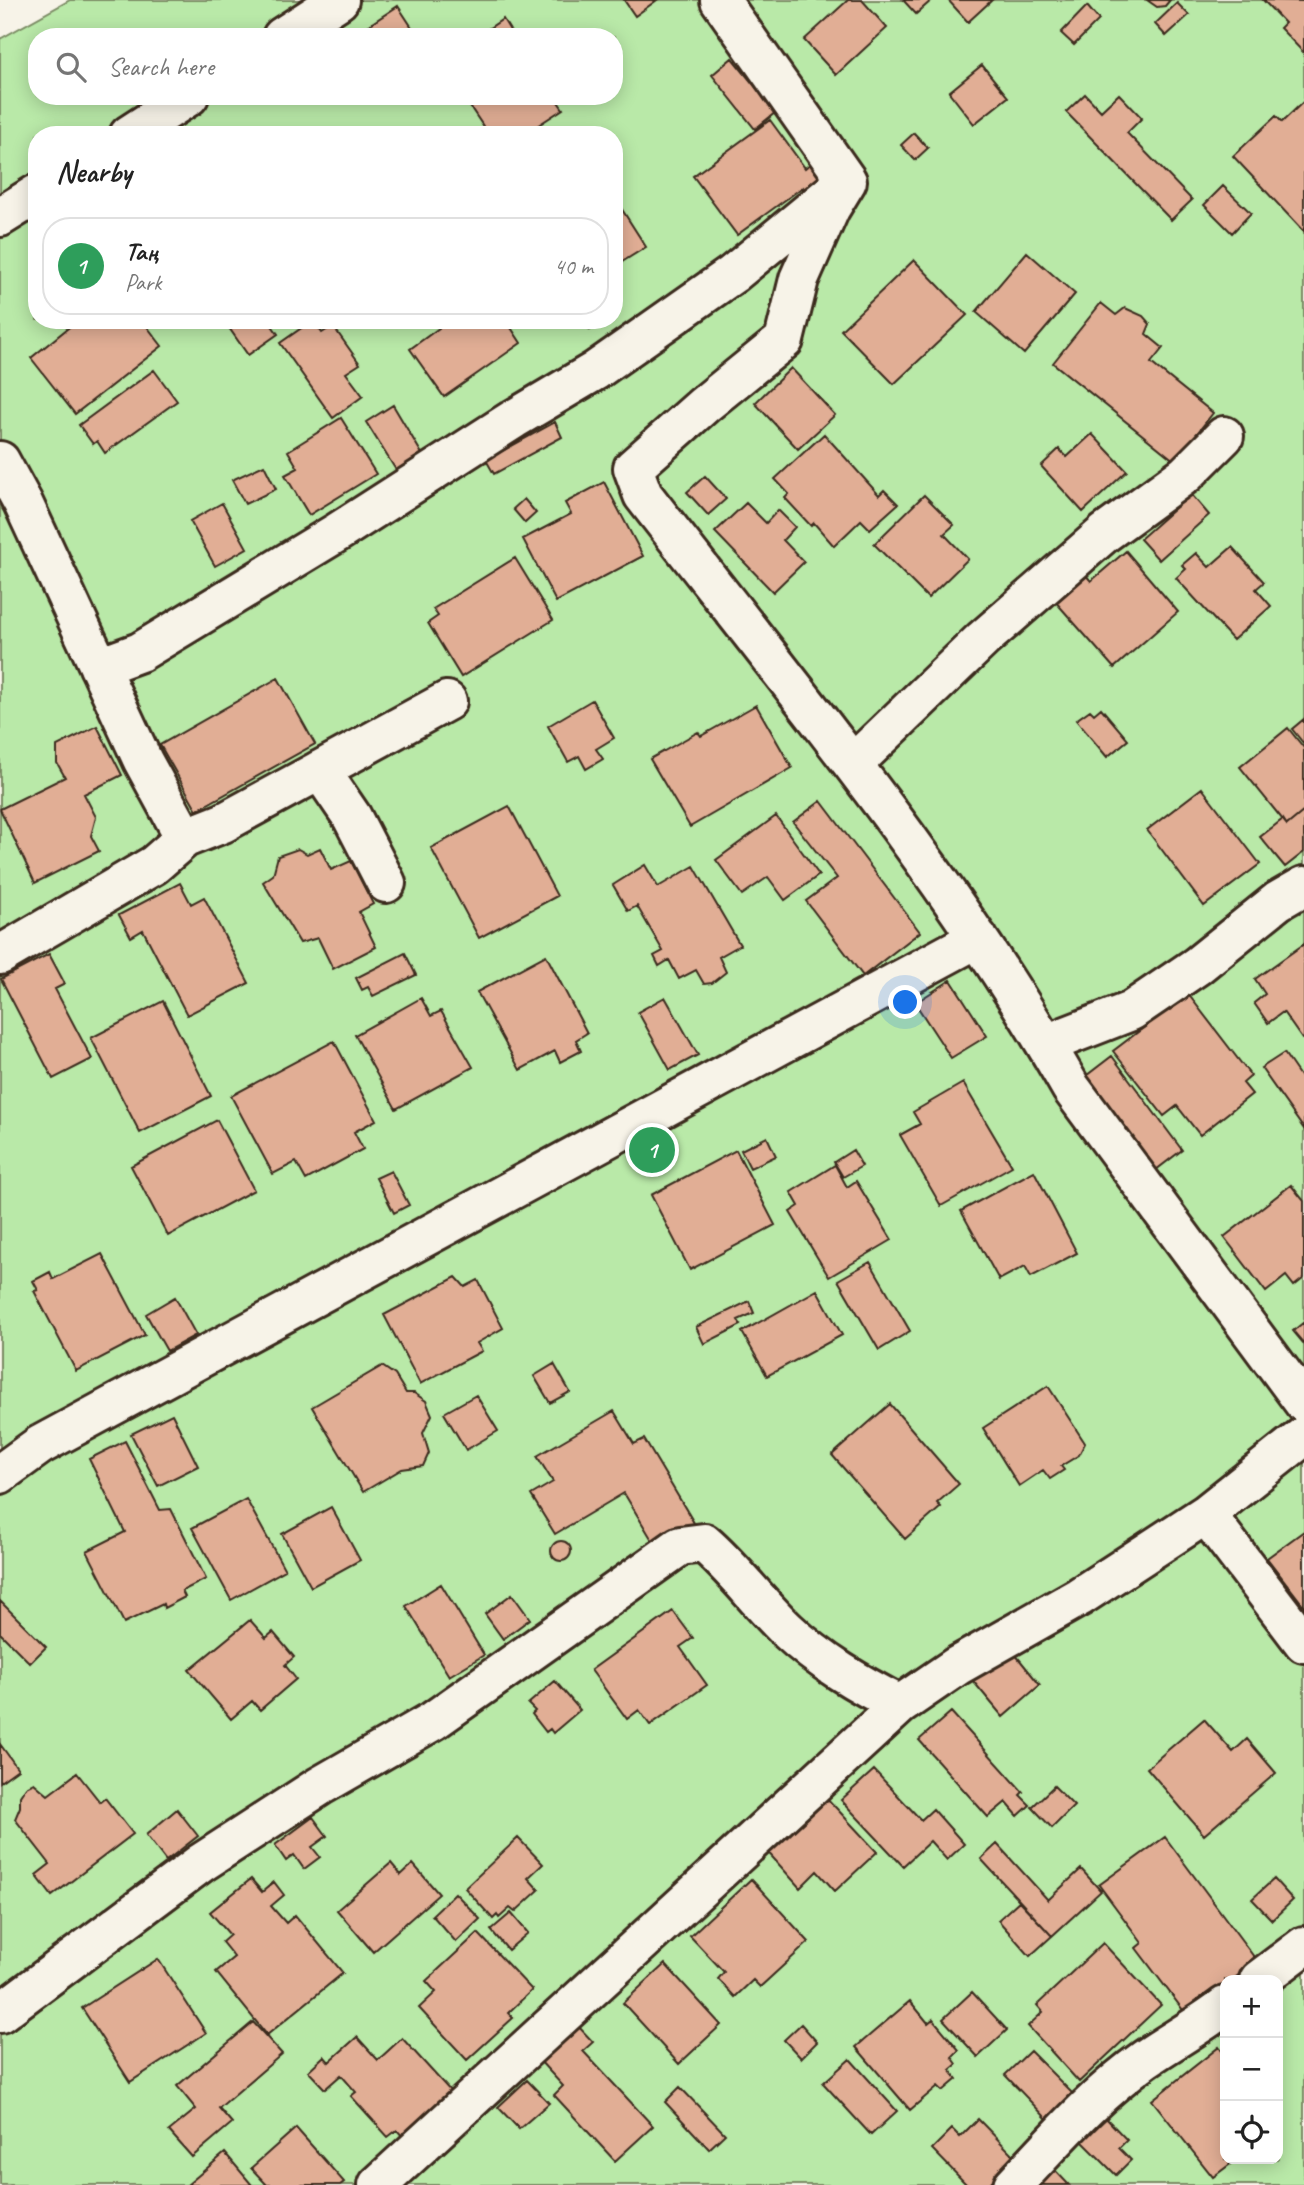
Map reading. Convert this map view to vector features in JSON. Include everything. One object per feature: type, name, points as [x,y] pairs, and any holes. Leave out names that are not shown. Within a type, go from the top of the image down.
[{"type":"street","points":[[296,28],[338,0]]},
{"type":"street","points":[[720,0],[847,181]]},
{"type":"street","points":[[143,126],[175,105]]},
{"type":"street","points":[[99,667],[139,652],[338,532],[514,419],[595,371],[733,274],[847,181]]},
{"type":"street","points":[[847,181],[830,209],[799,279],[784,341],[704,405],[634,468],[643,495],[853,764],[978,938],[1071,1088],[1304,1403]]},
{"type":"street","points":[[0,217],[28,200]]},
{"type":"street","points":[[853,764],[983,639],[1105,533],[1186,474],[1224,436]]},
{"type":"street","points":[[0,461],[23,503],[143,761],[185,838]]},
{"type":"street","points":[[0,955],[154,865],[185,838],[223,823],[447,701]]},
{"type":"street","points":[[320,770],[352,817],[386,883]]},
{"type":"street","points":[[1046,1044],[1131,1012],[1197,965],[1278,901],[1304,886]]},
{"type":"street","points":[[0,1474],[40,1445],[978,938]]},
{"type":"street","points":[[378,2185],[901,1705],[957,1666],[1079,1597],[1206,1514],[1304,1436]]},
{"type":"street","points":[[1206,1514],[1304,1643]]},
{"type":"street","points":[[0,2013],[201,1863],[320,1786],[432,1721],[680,1546],[704,1543],[787,1629],[827,1664],[901,1705]]},
{"type":"street","points":[[1266,1975],[1304,1947]]},
{"type":"street","points":[[1013,2185],[1081,2111],[1144,2060],[1198,2027],[1220,2010]]},
{"type":"green space","points":[[70,0],[1304,0],[1304,2185],[0,2185],[0,39]]},
{"type":"building","points":[[624,0],[657,0],[635,16]]},
{"type":"building","points":[[848,0],[862,0],[887,28],[836,75],[804,40]]},
{"type":"building","points":[[903,0],[932,0],[916,14]]},
{"type":"building","points":[[948,0],[992,0],[968,22]]},
{"type":"building","points":[[1147,0],[1170,0],[1165,6],[1157,7]]},
{"type":"building","points":[[1263,0],[1304,1],[1304,53],[1280,28],[1285,23]]},
{"type":"building","points":[[1177,3],[1189,15],[1166,36],[1155,24]]},
{"type":"building","points":[[398,6],[412,28],[365,28]]},
{"type":"building","points":[[1087,6],[1099,20],[1074,45],[1061,33]]},
{"type":"building","points":[[503,19],[508,28],[490,28]]},
{"type":"building","points":[[732,58],[776,112],[755,129],[712,75]]},
{"type":"building","points":[[982,65],[1008,97],[974,124],[949,92]]},
{"type":"building","points":[[1085,94],[1101,111],[1119,94],[1142,118],[1127,133],[1192,200],[1171,220],[1066,112]]},
{"type":"building","points":[[1304,101],[1304,232],[1233,156],[1276,116],[1282,122]]},
{"type":"building","points":[[469,105],[560,105],[563,109],[537,126],[483,126]]},
{"type":"building","points":[[770,120],[805,168],[810,164],[824,183],[808,195],[803,187],[737,235],[693,176]]},
{"type":"building","points":[[914,133],[928,148],[915,160],[901,145]]},
{"type":"building","points":[[1223,186],[1251,213],[1232,233],[1204,205]]},
{"type":"building","points":[[623,211],[646,247],[623,261]]},
{"type":"building","points":[[1027,252],[1075,294],[1024,354],[976,312]]},
{"type":"building","points":[[914,260],[967,315],[894,384],[841,330]]},
{"type":"building","points":[[1101,303],[1116,315],[1125,308],[1143,316],[1150,324],[1146,334],[1163,348],[1151,363],[1213,413],[1175,461],[1053,363]]},
{"type":"building","points":[[67,329],[149,329],[162,346],[75,414],[31,358]]},
{"type":"building","points":[[230,329],[274,329],[278,334],[248,355]]},
{"type":"building","points":[[300,329],[319,329],[322,333],[335,329],[360,364],[346,373],[363,396],[333,418],[280,343]]},
{"type":"building","points":[[438,329],[512,329],[521,343],[444,397],[410,349]]},
{"type":"building","points":[[791,368],[835,415],[798,449],[755,403]]},
{"type":"building","points":[[154,370],[177,401],[105,453],[97,441],[93,444],[79,425]]},
{"type":"building","points":[[393,405],[425,459],[399,475],[366,422]]},
{"type":"building","points":[[341,418],[376,474],[309,515],[285,475],[298,468],[288,451]]},
{"type":"building","points":[[555,422],[562,437],[494,474],[486,460]]},
{"type":"building","points":[[824,434],[879,495],[884,490],[898,504],[870,529],[861,520],[834,546],[814,523],[811,526],[785,498],[789,494],[775,479]]},
{"type":"building","points":[[1092,434],[1127,471],[1083,512],[1041,466],[1059,449],[1067,457]]},
{"type":"building","points":[[264,465],[276,489],[245,504],[232,480]]},
{"type":"building","points":[[705,476],[726,499],[708,515],[687,492]]},
{"type":"building","points":[[604,482],[643,556],[556,602],[523,539],[571,514],[565,503]]},
{"type":"building","points":[[1191,494],[1209,515],[1159,560],[1140,539]]},
{"type":"building","points":[[924,495],[954,525],[944,534],[968,559],[928,598],[874,544]]},
{"type":"building","points":[[524,499],[536,513],[525,523],[513,509]]},
{"type":"building","points":[[222,503],[247,548],[215,566],[190,521]]},
{"type":"building","points":[[746,503],[766,523],[778,510],[795,527],[783,540],[804,562],[773,592],[715,532]]},
{"type":"building","points":[[1232,547],[1264,582],[1256,589],[1271,606],[1233,640],[1176,578],[1186,569],[1182,565],[1196,553],[1209,567]]},
{"type":"building","points":[[1126,551],[1178,612],[1114,668],[1054,600],[1084,573],[1091,581]]},
{"type":"building","points":[[515,558],[553,620],[461,677],[428,623],[438,616],[433,609]]},
{"type":"building","points":[[278,678],[315,744],[197,810],[160,745]]},
{"type":"building","points":[[592,700],[614,738],[596,749],[603,759],[586,769],[579,756],[568,762],[548,726]]},
{"type":"building","points":[[756,705],[792,768],[690,827],[650,759],[698,732],[701,736]]},
{"type":"building","points":[[1101,708],[1128,740],[1107,757],[1076,720],[1090,710],[1094,714]]},
{"type":"building","points":[[1304,719],[1304,744],[1292,729]]},
{"type":"building","points":[[97,726],[122,775],[84,794],[96,817],[91,836],[99,851],[35,883],[0,809],[65,777],[57,763],[57,746]]},
{"type":"building","points":[[1288,728],[1304,748],[1304,811],[1287,825],[1240,767]]},
{"type":"building","points":[[1202,788],[1260,864],[1204,906],[1147,830]]},
{"type":"building","points":[[821,801],[920,932],[863,976],[806,901],[837,878],[793,822]]},
{"type":"building","points":[[509,806],[557,896],[479,938],[431,848]]},
{"type":"building","points":[[1304,811],[1304,852],[1285,867],[1260,837],[1283,819],[1287,825]]},
{"type":"building","points":[[776,816],[819,875],[785,900],[768,877],[742,895],[716,860]]},
{"type":"building","points":[[320,848],[331,870],[351,861],[373,904],[359,912],[376,947],[333,969],[318,938],[300,943],[263,882],[273,875],[278,856],[298,849],[307,854]]},
{"type":"building","points":[[645,865],[658,887],[694,866],[740,945],[719,957],[726,972],[712,983],[704,984],[696,970],[679,979],[669,960],[659,966],[654,956],[663,951],[637,906],[628,911],[613,885]]},
{"type":"building","points":[[180,883],[191,904],[204,897],[249,983],[187,1015],[143,930],[131,937],[119,915]]},
{"type":"building","points":[[1304,944],[1302,1039],[1283,1012],[1268,1023],[1254,1003],[1265,994],[1255,979]]},
{"type":"building","points":[[405,953],[416,975],[373,996],[368,987],[362,990],[356,978]]},
{"type":"building","points":[[49,954],[65,984],[55,989],[92,1059],[53,1079],[1,979]]},
{"type":"building","points":[[546,955],[587,1033],[576,1040],[581,1051],[560,1062],[555,1051],[520,1070],[477,992]]},
{"type":"building","points":[[951,980],[987,1036],[951,1058],[915,1003]]},
{"type":"building","points":[[1188,994],[1251,1076],[1243,1083],[1252,1094],[1200,1135],[1177,1106],[1164,1116],[1113,1051]]},
{"type":"building","points":[[665,997],[698,1055],[670,1070],[638,1012]]},
{"type":"building","points":[[421,998],[431,1016],[441,1011],[473,1067],[396,1109],[355,1035]]},
{"type":"building","points":[[163,1001],[211,1096],[140,1133],[91,1038]]},
{"type":"building","points":[[334,1041],[376,1120],[354,1132],[363,1149],[306,1180],[296,1162],[273,1174],[231,1096]]},
{"type":"building","points":[[1284,1053],[1304,1082],[1304,1129],[1261,1068]]},
{"type":"building","points":[[1112,1056],[1182,1150],[1152,1173],[1082,1079]]},
{"type":"building","points":[[963,1083],[1012,1166],[941,1206],[900,1135],[920,1124],[913,1112]]},
{"type":"building","points":[[217,1120],[254,1190],[168,1236],[131,1166]]},
{"type":"building","points":[[767,1137],[776,1156],[750,1168],[741,1150]]},
{"type":"building","points":[[736,1150],[775,1225],[690,1270],[651,1195]]},
{"type":"building","points":[[853,1150],[862,1166],[843,1177],[834,1162]]},
{"type":"building","points":[[835,1165],[847,1187],[856,1181],[892,1240],[829,1277],[790,1212],[799,1206],[791,1192]]},
{"type":"building","points":[[391,1171],[409,1205],[394,1213],[376,1178]]},
{"type":"building","points":[[1034,1171],[1077,1253],[1031,1277],[1025,1266],[999,1280],[961,1211]]},
{"type":"building","points":[[1291,1185],[1304,1201],[1304,1278],[1294,1286],[1286,1276],[1266,1292],[1224,1237]]},
{"type":"building","points":[[102,1254],[145,1335],[76,1371],[34,1291],[38,1290],[33,1281],[50,1272],[53,1279]]},
{"type":"building","points":[[870,1262],[910,1331],[879,1350],[838,1280]]},
{"type":"building","points":[[456,1277],[465,1287],[478,1280],[503,1328],[477,1343],[482,1351],[420,1384],[384,1315]]},
{"type":"building","points":[[817,1290],[842,1335],[767,1376],[742,1332]]},
{"type":"building","points":[[175,1297],[196,1335],[167,1351],[146,1314]]},
{"type":"building","points":[[749,1301],[754,1313],[738,1320],[741,1325],[704,1344],[696,1327]]},
{"type":"building","points":[[1304,1322],[1304,1344],[1293,1331]]},
{"type":"building","points":[[554,1364],[570,1392],[550,1403],[534,1376]]},
{"type":"building","points":[[382,1366],[395,1375],[406,1393],[414,1393],[426,1401],[432,1415],[423,1433],[429,1453],[423,1466],[402,1469],[363,1492],[312,1407]]},
{"type":"building","points":[[1048,1386],[1085,1443],[1079,1455],[1061,1466],[1064,1470],[1050,1479],[1043,1470],[1019,1486],[983,1428]]},
{"type":"building","points":[[476,1395],[498,1431],[466,1450],[444,1413]]},
{"type":"building","points":[[890,1404],[959,1484],[937,1503],[941,1507],[905,1539],[832,1455]]},
{"type":"building","points":[[614,1411],[634,1444],[644,1439],[694,1523],[655,1545],[624,1493],[555,1534],[531,1495],[553,1482],[537,1456]]},
{"type":"building","points":[[172,1414],[198,1466],[158,1486],[131,1434]]},
{"type":"building","points":[[125,1441],[160,1510],[171,1509],[206,1579],[182,1591],[185,1597],[164,1608],[163,1604],[124,1623],[87,1551],[125,1532],[89,1459]]},
{"type":"building","points":[[246,1499],[285,1570],[231,1600],[192,1528]]},
{"type":"building","points":[[331,1507],[360,1560],[311,1587],[282,1534]]},
{"type":"building","points":[[1304,1531],[1304,1606],[1267,1558]]},
{"type":"building","points":[[557,1541],[565,1541],[571,1551],[565,1561],[557,1561],[551,1555],[551,1547]]},
{"type":"building","points":[[441,1584],[484,1655],[449,1676],[406,1606]]},
{"type":"building","points":[[512,1594],[530,1619],[503,1639],[485,1614]]},
{"type":"building","points":[[0,1601],[46,1647],[30,1663],[0,1633]]},
{"type":"building","points":[[673,1611],[693,1638],[680,1647],[707,1685],[650,1725],[639,1710],[627,1719],[591,1670]]},
{"type":"building","points":[[250,1620],[266,1638],[273,1632],[294,1657],[285,1665],[296,1679],[260,1710],[252,1701],[231,1719],[189,1670]]},
{"type":"building","points":[[1011,1649],[1040,1685],[1003,1717],[973,1681]]},
{"type":"building","points":[[555,1681],[580,1710],[553,1733],[550,1729],[546,1732],[532,1714],[535,1711],[528,1704]]},
{"type":"building","points":[[951,1712],[1023,1792],[1020,1795],[1030,1805],[1018,1816],[1006,1802],[988,1817],[919,1740]]},
{"type":"building","points":[[1204,1719],[1233,1752],[1247,1739],[1276,1773],[1204,1835],[1147,1768]]},
{"type":"building","points":[[0,1744],[18,1769],[0,1782]]},
{"type":"building","points":[[874,1770],[921,1820],[933,1809],[964,1844],[947,1860],[930,1841],[903,1866],[841,1800]]},
{"type":"building","points":[[77,1773],[100,1802],[105,1798],[133,1834],[52,1896],[36,1875],[50,1864],[15,1819],[20,1807],[20,1796],[26,1787],[34,1783],[48,1795]]},
{"type":"building","points":[[1054,1786],[1074,1806],[1052,1828],[1032,1807]]},
{"type":"building","points":[[824,1795],[877,1852],[835,1891],[817,1871],[800,1888],[765,1849]]},
{"type":"building","points":[[177,1809],[198,1836],[166,1861],[146,1835]]},
{"type":"building","points":[[313,1817],[327,1836],[312,1847],[320,1857],[304,1869],[294,1855],[286,1861],[275,1845]]},
{"type":"building","points":[[1165,1837],[1257,1961],[1239,1975],[1220,1975],[1220,1989],[1186,2014],[1136,1948],[1142,1943],[1099,1885]]},
{"type":"building","points":[[518,1838],[543,1864],[528,1878],[539,1890],[515,1912],[510,1908],[499,1918],[497,1915],[493,1919],[465,1888]]},
{"type":"building","points":[[997,1844],[1048,1900],[1081,1869],[1101,1891],[1052,1936],[981,1859]]},
{"type":"building","points":[[391,1863],[401,1875],[413,1864],[439,1894],[373,1952],[337,1910]]},
{"type":"building","points":[[251,1879],[262,1892],[274,1882],[284,1895],[271,1906],[286,1923],[295,1915],[343,1973],[267,2035],[216,1972],[234,1957],[222,1942],[230,1935],[210,1912]]},
{"type":"building","points":[[751,1879],[809,1942],[760,1987],[753,1980],[735,1997],[718,1979],[724,1972],[690,1936]]},
{"type":"building","points":[[1274,1879],[1293,1900],[1272,1920],[1252,1899]]},
{"type":"building","points":[[455,1893],[480,1919],[456,1942],[432,1915]]},
{"type":"building","points":[[1019,1901],[1052,1936],[1030,1956],[998,1920]]},
{"type":"building","points":[[511,1913],[528,1933],[508,1950],[491,1930]]},
{"type":"building","points":[[478,1933],[532,1990],[508,2013],[513,2018],[467,2060],[419,2008],[436,1992],[426,1981]]},
{"type":"building","points":[[1103,1943],[1161,2005],[1079,2082],[1028,2026],[1043,2012],[1037,2005]]},
{"type":"building","points":[[158,1959],[206,2033],[130,2082],[82,2008]]},
{"type":"building","points":[[665,1964],[721,2025],[679,2064],[623,2003]]},
{"type":"building","points":[[972,1992],[1007,2030],[978,2057],[943,2019]]},
{"type":"building","points":[[910,2001],[928,2023],[933,2019],[959,2050],[952,2057],[957,2064],[950,2070],[957,2079],[943,2091],[938,2086],[910,2110],[856,2047]]},
{"type":"building","points":[[253,2022],[282,2054],[219,2108],[232,2123],[192,2157],[169,2131],[196,2109],[177,2086]]},
{"type":"building","points":[[801,2024],[817,2042],[801,2058],[784,2040]]},
{"type":"building","points":[[577,2025],[593,2042],[583,2051],[653,2126],[615,2161],[554,2095],[563,2086],[539,2060]]},
{"type":"building","points":[[357,2037],[378,2060],[402,2038],[453,2094],[404,2138],[397,2130],[388,2137],[351,2096],[356,2092],[341,2075],[325,2089],[308,2071],[324,2056],[329,2062]]},
{"type":"building","points":[[1219,2047],[1220,2164],[1230,2164],[1213,2177],[1152,2100]]},
{"type":"building","points":[[1030,2051],[1075,2096],[1049,2121],[1005,2075]]},
{"type":"building","points":[[850,2059],[897,2111],[871,2135],[823,2083]]},
{"type":"building","points":[[527,2080],[549,2103],[519,2129],[498,2107]]},
{"type":"building","points":[[680,2087],[725,2134],[709,2149],[665,2102]]},
{"type":"building","points":[[1104,2116],[1127,2140],[1119,2148],[1131,2160],[1116,2175],[1080,2139]]},
{"type":"building","points":[[978,2119],[1016,2158],[988,2185],[967,2185],[932,2149],[952,2129],[960,2137]]},
{"type":"building","points":[[296,2128],[344,2182],[340,2185],[267,2185],[251,2168]]},
{"type":"building","points":[[225,2153],[252,2185],[187,2185]]},
{"type":"building","points":[[1052,2167],[1069,2185],[1032,2185]]},
{"type":"place","name":"Таң","points":[[652,1150]]}]
